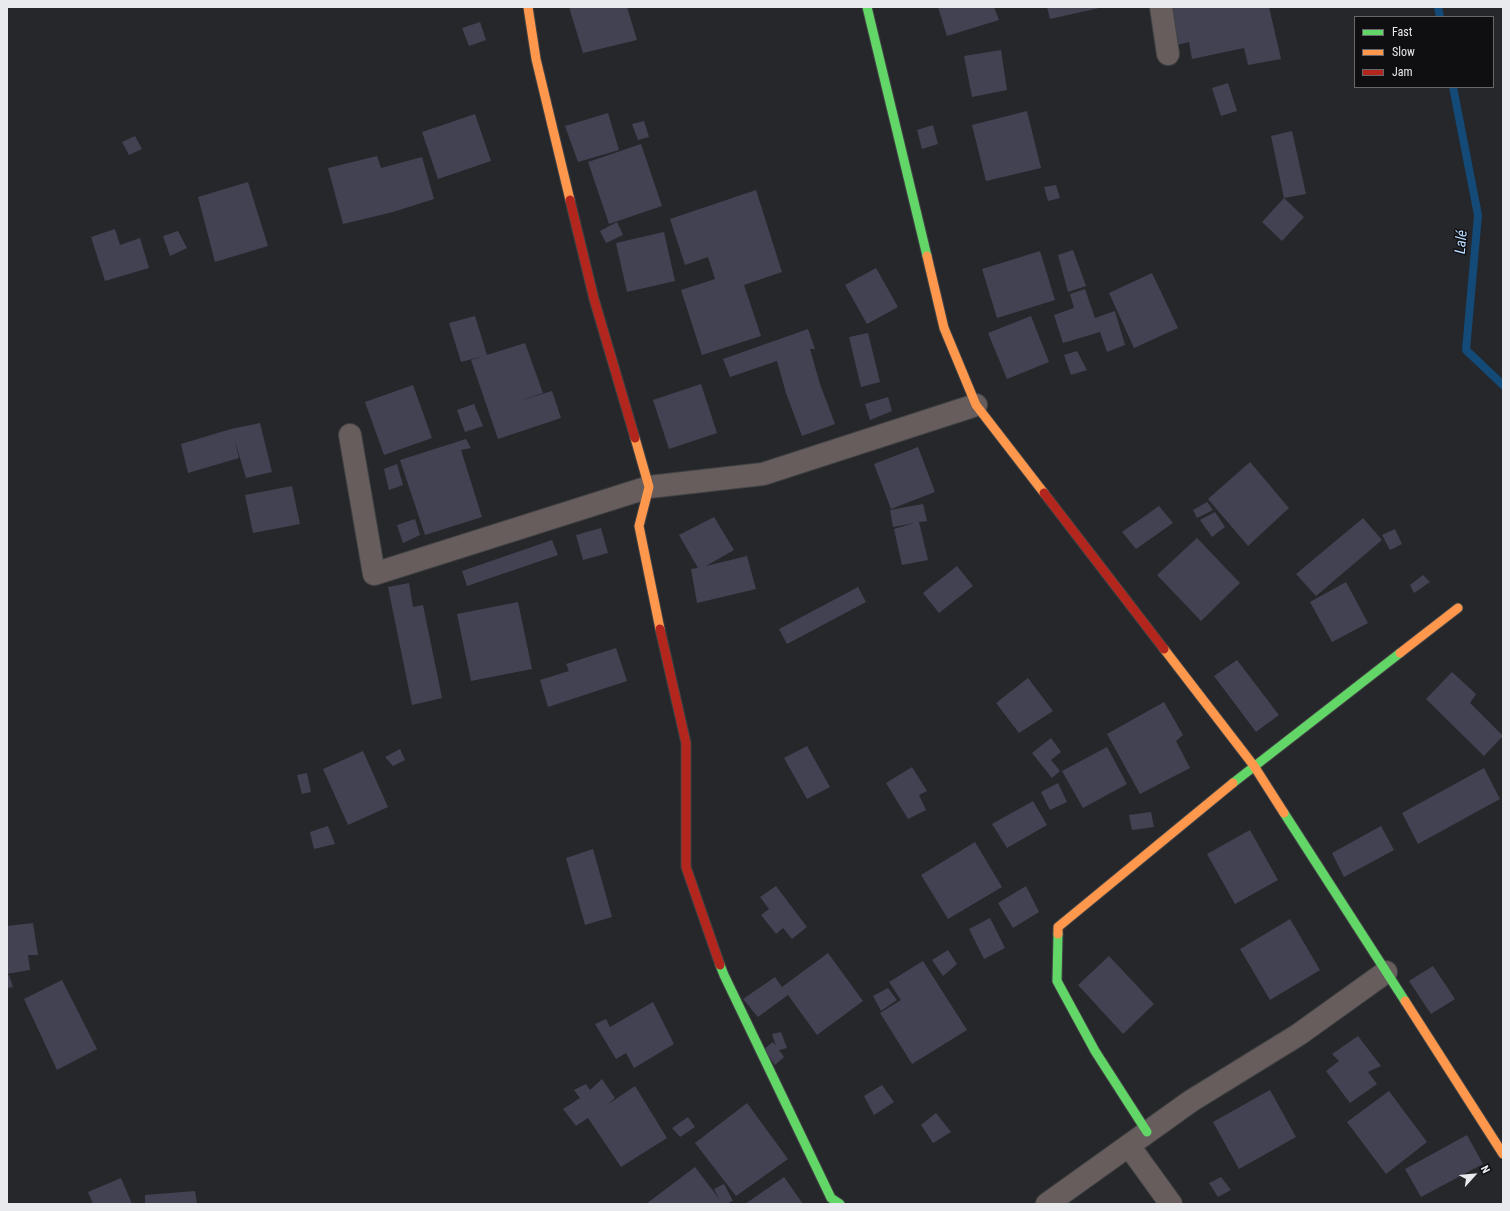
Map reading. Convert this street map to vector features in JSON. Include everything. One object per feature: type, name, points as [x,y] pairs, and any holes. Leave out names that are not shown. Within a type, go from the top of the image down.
[{"type":"street","points":[[528,7],[536,59],[594,299],[649,487],[639,526],[658,622],[686,743],[686,867],[724,975],[831,1198],[840,1204]]},
{"type":"street","points":[[867,7],[944,328],[976,405],[1254,766],[1503,1154]]},
{"type":"street","points":[[1161,7],[1168,54]]},
{"type":"street","points":[[350,435],[374,574],[649,487],[763,474],[976,405]]},
{"type":"street","points":[[1147,1132],[1094,1051],[1057,981],[1058,927],[1254,766],[1458,608]]},
{"type":"street","points":[[1047,1204],[1191,1101],[1298,1035],[1386,972]]},
{"type":"street","points":[[1129,1146],[1172,1204]]},
{"type":"building","points":[[569,7],[627,7],[637,40],[583,53]]},
{"type":"building","points":[[938,7],[994,7],[999,20],[947,36]]},
{"type":"building","points":[[1047,7],[1099,7],[1099,8],[1050,19]]},
{"type":"building","points":[[1171,7],[1269,7],[1281,59],[1248,65],[1244,48],[1192,59],[1189,42],[1177,45]]},
{"type":"building","points":[[480,22],[486,40],[469,46],[462,28]]},
{"type":"building","points":[[1001,50],[1007,90],[972,97],[964,56]]},
{"type":"building","points":[[1228,83],[1237,111],[1221,116],[1212,88]]},
{"type":"building","points":[[1027,111],[1041,168],[986,181],[972,125]]},
{"type":"building","points":[[608,113],[619,150],[578,162],[565,126]]},
{"type":"building","points":[[475,114],[491,161],[438,179],[422,132]]},
{"type":"building","points":[[644,121],[649,137],[638,140],[632,124]]},
{"type":"building","points":[[933,125],[938,144],[922,149],[917,130]]},
{"type":"building","points":[[1292,131],[1306,194],[1284,198],[1271,136]]},
{"type":"building","points":[[135,136],[142,149],[129,155],[122,142]]},
{"type":"building","points":[[641,144],[662,206],[609,224],[588,162]]},
{"type":"building","points":[[377,156],[381,168],[422,157],[434,199],[393,212],[343,224],[328,168]]},
{"type":"building","points":[[248,182],[268,246],[215,262],[198,197]]},
{"type":"building","points":[[1056,185],[1060,198],[1048,201],[1044,187]]},
{"type":"building","points":[[756,190],[782,272],[744,285],[761,336],[702,355],[681,290],[715,279],[708,257],[685,265],[670,219]]},
{"type":"building","points":[[1284,198],[1304,217],[1282,241],[1262,222]]},
{"type":"building","points":[[617,222],[623,235],[606,243],[600,231]]},
{"type":"building","points":[[115,229],[120,245],[140,238],[149,268],[105,281],[91,237]]},
{"type":"building","points":[[178,231],[187,248],[170,256],[163,236]]},
{"type":"building","points":[[664,232],[675,281],[627,292],[616,243]]},
{"type":"building","points":[[1073,250],[1086,286],[1068,292],[1058,255]]},
{"type":"building","points":[[1040,251],[1055,300],[997,318],[982,269]]},
{"type":"building","points":[[876,268],[898,307],[867,324],[845,285]]},
{"type":"building","points":[[1152,273],[1178,328],[1134,348],[1109,293]]},
{"type":"building","points":[[1085,289],[1095,318],[1115,311],[1125,345],[1107,352],[1100,332],[1063,343],[1054,315],[1074,308],[1070,294]]},
{"type":"building","points":[[475,316],[487,355],[461,362],[449,323]]},
{"type":"building","points":[[1031,316],[1049,362],[1007,379],[988,333]]},
{"type":"building","points":[[808,329],[815,349],[810,349],[820,384],[835,424],[802,436],[786,393],[777,361],[730,377],[723,359]]},
{"type":"building","points":[[868,333],[880,382],[861,387],[849,337]]},
{"type":"building","points":[[525,343],[543,393],[519,401],[552,391],[561,418],[498,439],[471,360]]},
{"type":"building","points":[[1077,351],[1087,370],[1071,375],[1064,355]]},
{"type":"building","points":[[701,384],[717,433],[669,449],[653,400]]},
{"type":"building","points":[[413,385],[432,438],[384,455],[365,402]]},
{"type":"building","points":[[888,397],[892,411],[870,420],[865,404]]},
{"type":"building","points":[[474,404],[483,426],[465,432],[457,410]]},
{"type":"building","points":[[260,423],[272,472],[246,478],[234,438],[239,458],[188,473],[181,444],[231,429]]},
{"type":"building","points":[[466,439],[471,448],[461,450],[482,517],[425,535],[400,460]]},
{"type":"building","points":[[918,447],[935,492],[891,509],[874,464]]},
{"type":"building","points":[[1250,462],[1289,508],[1248,546],[1208,499]]},
{"type":"building","points":[[397,464],[403,485],[389,490],[384,469]]},
{"type":"building","points":[[292,486],[300,524],[253,533],[245,495]]},
{"type":"building","points":[[1207,502],[1213,510],[1197,518],[1193,510]]},
{"type":"building","points":[[923,504],[927,521],[919,522],[928,560],[902,565],[894,529],[914,523],[893,527],[890,510]]},
{"type":"building","points":[[1159,506],[1173,523],[1136,549],[1122,532]]},
{"type":"building","points":[[1215,512],[1225,527],[1212,537],[1200,520]]},
{"type":"building","points":[[714,517],[734,550],[706,566],[747,556],[756,589],[697,603],[691,569],[698,568],[679,535]]},
{"type":"building","points":[[1363,518],[1382,540],[1316,596],[1296,574]]},
{"type":"building","points":[[415,519],[420,535],[403,543],[397,525]]},
{"type":"building","points":[[601,528],[608,553],[583,560],[576,535]]},
{"type":"building","points":[[1395,529],[1402,544],[1390,550],[1382,535]]},
{"type":"building","points":[[1197,538],[1240,583],[1201,621],[1157,575]]},
{"type":"building","points":[[552,540],[558,555],[467,586],[462,571]]},
{"type":"building","points":[[957,566],[973,586],[939,613],[923,593]]},
{"type":"building","points":[[1423,575],[1430,582],[1414,593],[1410,585]]},
{"type":"building","points":[[1346,582],[1368,623],[1332,642],[1310,602]]},
{"type":"building","points":[[409,583],[413,607],[423,605],[442,698],[412,705],[388,587]]},
{"type":"building","points":[[858,587],[866,602],[787,644],[779,629]]},
{"type":"building","points":[[518,602],[532,669],[471,681],[457,614]]},
{"type":"building","points":[[616,648],[627,681],[548,707],[540,680],[569,671],[566,664]]},
{"type":"building","points":[[1237,660],[1279,715],[1256,732],[1214,676]]},
{"type":"building","points":[[1452,672],[1476,694],[1470,703],[1503,736],[1484,756],[1426,699]]},
{"type":"building","points":[[1028,678],[1053,711],[1019,733],[996,703]]},
{"type":"building","points":[[1164,702],[1183,735],[1176,741],[1190,768],[1140,794],[1107,734]]},
{"type":"building","points":[[1051,738],[1061,752],[1051,760],[1060,771],[1052,778],[1032,753]]},
{"type":"building","points":[[807,746],[830,787],[807,799],[784,758]]},
{"type":"building","points":[[1107,747],[1127,784],[1083,808],[1062,771]]},
{"type":"building","points":[[400,749],[405,760],[393,766],[385,757]]},
{"type":"building","points":[[363,751],[388,807],[348,825],[323,769]]},
{"type":"building","points":[[912,767],[927,791],[919,795],[926,810],[908,819],[886,783]]},
{"type":"building","points":[[1484,768],[1500,799],[1418,844],[1402,813]]},
{"type":"building","points":[[307,773],[311,792],[302,794],[297,775]]},
{"type":"building","points":[[1058,783],[1067,802],[1050,810],[1041,792]]},
{"type":"building","points":[[1033,801],[1047,825],[1007,848],[992,824]]},
{"type":"building","points":[[1151,812],[1154,827],[1132,830],[1129,815]]},
{"type":"building","points":[[328,826],[335,844],[314,849],[310,832]]},
{"type":"building","points":[[1381,826],[1394,850],[1344,877],[1332,853]]},
{"type":"building","points":[[1250,830],[1278,880],[1235,904],[1207,854]]},
{"type":"building","points":[[975,842],[1002,887],[948,919],[921,875]]},
{"type":"building","points":[[593,849],[612,917],[585,925],[566,858]]},
{"type":"building","points":[[776,886],[807,927],[792,939],[783,928],[776,934],[761,915],[769,909],[760,897]]},
{"type":"building","points":[[1026,886],[1039,912],[1013,928],[998,903]]},
{"type":"building","points":[[990,918],[1005,948],[984,959],[969,929]]},
{"type":"building","points":[[1290,919],[1320,970],[1270,1000],[1240,949]]},
{"type":"building","points":[[33,923],[38,955],[28,955],[30,970],[7,974],[7,926]]},
{"type":"building","points":[[948,950],[957,964],[943,976],[932,960]]},
{"type":"building","points":[[828,953],[863,1001],[817,1035],[788,995],[758,1017],[743,999],[775,977],[782,987]]},
{"type":"building","points":[[1109,956],[1154,1004],[1123,1034],[1078,985]]},
{"type":"building","points":[[923,961],[967,1030],[912,1064],[880,1013],[901,1000],[889,982]]},
{"type":"building","points":[[1433,966],[1455,999],[1431,1014],[1409,981]]},
{"type":"building","points":[[7,975],[9,975],[13,987],[7,988]]},
{"type":"building","points":[[62,980],[97,1049],[57,1070],[24,999]]},
{"type":"building","points":[[888,988],[897,1000],[881,1011],[873,996]]},
{"type":"building","points":[[653,1002],[674,1044],[634,1068],[626,1053],[616,1059],[595,1024],[606,1019],[610,1027]]},
{"type":"building","points":[[781,1032],[787,1048],[779,1050],[784,1057],[775,1065],[764,1049],[773,1042],[776,1046],[772,1034]]},
{"type":"building","points":[[1358,1036],[1381,1066],[1368,1072],[1377,1084],[1350,1103],[1326,1071],[1339,1061],[1332,1054]]},
{"type":"building","points":[[602,1079],[615,1098],[607,1105],[635,1086],[667,1138],[621,1167],[588,1118],[576,1126],[563,1109],[580,1098],[574,1090],[586,1084],[590,1090]]},
{"type":"building","points":[[882,1085],[894,1102],[874,1115],[864,1096]]},
{"type":"building","points":[[1270,1090],[1296,1137],[1239,1169],[1213,1122]]},
{"type":"building","points":[[1389,1091],[1427,1142],[1386,1174],[1347,1122]]},
{"type":"building","points":[[747,1103],[788,1159],[736,1196],[695,1143]]},
{"type":"building","points":[[936,1113],[951,1132],[933,1143],[921,1125]]},
{"type":"building","points":[[688,1117],[695,1127],[680,1137],[672,1128]]},
{"type":"building","points":[[1467,1135],[1483,1164],[1421,1197],[1405,1169]]},
{"type":"building","points":[[695,1167],[720,1200],[714,1189],[724,1184],[733,1201],[726,1204],[646,1204]]},
{"type":"building","points":[[784,1177],[803,1204],[745,1204]]},
{"type":"building","points":[[1221,1177],[1231,1190],[1218,1197],[1209,1183]]},
{"type":"building","points":[[121,1178],[132,1204],[93,1204],[88,1192]]},
{"type":"building","points":[[195,1191],[197,1204],[145,1204],[145,1195]]},
{"type":"waterway","name":"Lalé","points":[[1438,7],[1440,16]]},
{"type":"waterway","name":"Lalé","points":[[1453,88],[1478,215],[1466,350],[1503,385]]},
{"type":"traffic: fast","points":[[867,7],[927,256]]},
{"type":"traffic: fast","points":[[1233,783],[1400,653]]},
{"type":"traffic: fast","points":[[1284,813],[1405,1001]]},
{"type":"traffic: fast","points":[[1058,934],[1057,981],[1095,1051],[1147,1132]]},
{"type":"traffic: fast","points":[[720,965],[831,1198],[840,1204]]},
{"type":"traffic: slow","points":[[528,7],[536,59],[570,200]]},
{"type":"traffic: slow","points":[[927,256],[944,328],[976,405],[1044,493]]},
{"type":"traffic: slow","points":[[635,438],[649,487],[639,526],[660,629]]},
{"type":"traffic: slow","points":[[1400,653],[1458,608]]},
{"type":"traffic: slow","points":[[1164,649],[1254,766],[1284,813]]},
{"type":"traffic: slow","points":[[1058,934],[1058,927],[1233,783]]},
{"type":"traffic: slow","points":[[1405,1001],[1503,1154]]},
{"type":"traffic: jam","points":[[570,200],[594,299],[635,438]]},
{"type":"traffic: jam","points":[[1044,493],[1164,649]]},
{"type":"traffic: jam","points":[[660,629],[686,743],[686,867],[720,965]]}]
